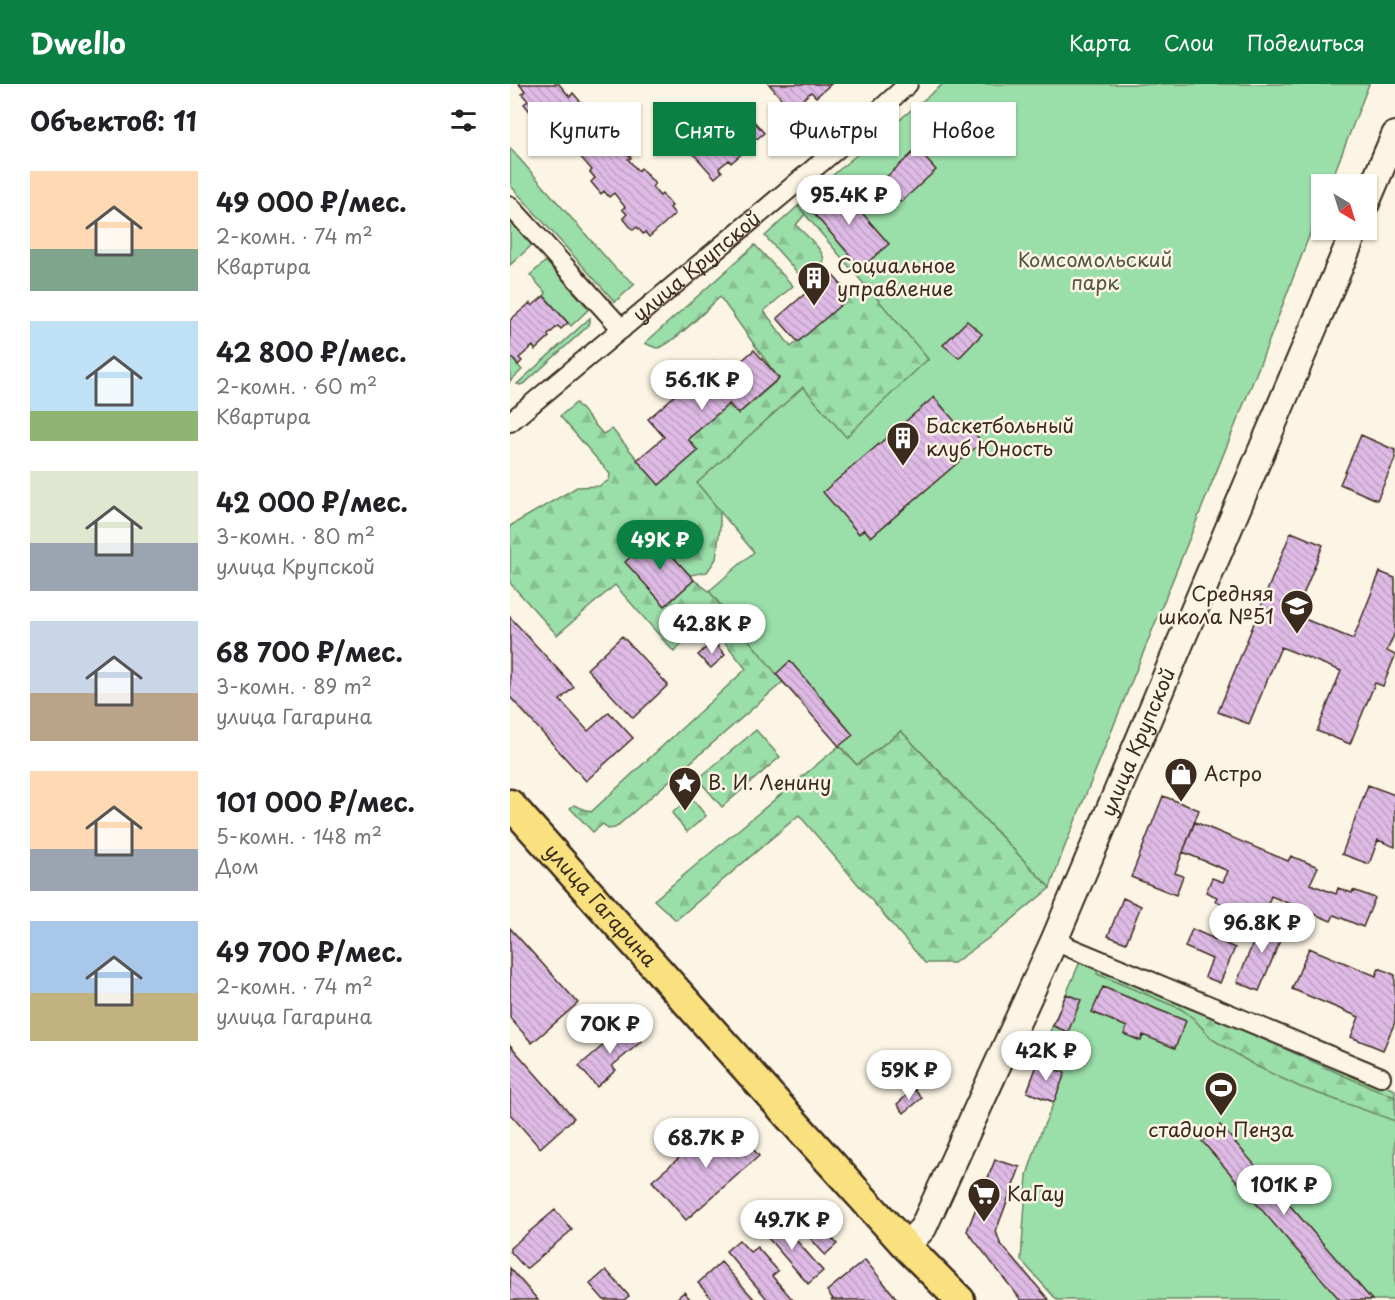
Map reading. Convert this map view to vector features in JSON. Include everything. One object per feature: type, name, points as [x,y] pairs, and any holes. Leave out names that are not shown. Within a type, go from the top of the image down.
[{"type":"main road","points":[[1377,177],[1395,135]]},
{"type":"main road","name":"улица Крупской","points":[[906,1246],[923,1228],[1054,941],[1351,240]]},
{"type":"main road","name":"улица Гагарина","points":[[510,804],[906,1246],[960,1300]]},
{"type":"street","name":"улица Крупской","points":[[510,422],[828,156],[908,84]]},
{"type":"street","points":[[510,206],[622,329]]},
{"type":"street","points":[[1054,941],[1381,1077]]},
{"type":"green space","name":"Комсомольский парк","points":[[943,84],[1369,84],[1334,174],[1311,174],[1311,231],[1050,888],[901,731],[857,765],[776,674],[709,591],[754,552],[696,483],[803,387],[928,360],[798,206],[855,156],[899,156],[899,120],[911,110],[911,156],[1016,156],[1016,102],[921,102]]},
{"type":"green space","points":[[510,148],[616,269],[635,284],[615,302],[510,185]]},
{"type":"green space","points":[[798,206],[805,214],[796,225],[817,246],[824,260],[822,265],[804,280],[765,236]]},
{"type":"green space","points":[[510,220],[532,245],[510,265]]},
{"type":"green space","points":[[755,245],[793,286],[764,311],[791,347],[865,284],[928,359],[846,437],[803,387],[697,483],[720,511],[716,559],[707,572],[690,575],[654,536],[626,562],[665,606],[694,580],[709,591],[783,682],[615,828],[608,829],[603,824],[593,832],[570,808],[574,805],[591,812],[746,669],[707,620],[674,652],[615,585],[557,635],[510,583],[510,526],[577,487],[600,486],[609,480],[610,474],[560,416],[576,403],[603,434],[612,429],[659,485],[698,451],[688,439],[729,404],[738,414],[779,379],[720,297],[664,346],[656,348],[645,343]]},
{"type":"green space","points":[[546,261],[589,309],[571,326],[544,296],[546,293],[530,275]]},
{"type":"green space","points":[[590,318],[587,327],[525,383],[517,384]]},
{"type":"green space","points":[[510,356],[522,370],[510,381]]},
{"type":"green space","points":[[756,730],[780,757],[722,807],[698,779]]},
{"type":"green space","points":[[901,731],[1050,888],[997,932],[954,963],[925,963],[799,815],[676,920],[654,900],[839,746],[857,765]]},
{"type":"green space","points":[[691,797],[706,816],[687,832],[672,813]]},
{"type":"green space","name":"стадион Пенза","points":[[1082,957],[1395,1090],[1395,1300],[1057,1300],[1021,1260],[1027,1175],[1054,1102],[1027,1092]]},
{"type":"green space","points":[[1103,964],[1215,1017],[1395,1097],[1395,1121],[1300,1087],[1254,1065],[1212,1039],[1193,1018],[1181,1009],[1097,974],[1097,969]]},
{"type":"building","points":[[519,84],[559,84],[570,97],[573,93],[581,102],[528,102],[528,109],[524,104],[528,101],[522,94],[525,91]]},
{"type":"building","points":[[769,84],[831,84],[816,97],[811,92],[800,102],[784,102]]},
{"type":"building","points":[[756,124],[764,133],[756,138]]},
{"type":"building","points":[[911,154],[923,156],[936,170],[901,202],[882,181]]},
{"type":"building","points":[[580,156],[629,156],[631,158],[628,159],[638,171],[641,168],[655,184],[652,187],[660,196],[662,194],[672,206],[670,208],[675,214],[649,237],[637,227],[633,230],[623,218],[627,214],[622,209],[625,207],[614,193],[609,197],[604,191],[601,194],[591,182],[595,178],[590,172],[592,170]]},
{"type":"building","points":[[695,156],[739,156],[731,163],[729,160],[719,168],[722,172],[715,178]]},
{"type":"building","points":[[837,184],[889,244],[861,268],[809,208]]},
{"type":"building","name":"Социальное управление","points":[[830,272],[851,296],[798,342],[777,318]]},
{"type":"building","points":[[544,296],[568,323],[561,329],[558,326],[535,350],[533,346],[519,358],[522,361],[518,365],[510,356],[510,320],[530,303],[532,306]]},
{"type":"building","points":[[967,321],[982,334],[959,358],[943,345]]},
{"type":"building","points":[[754,350],[779,378],[738,414],[729,404],[688,439],[698,451],[659,485],[637,460],[664,437],[648,419],[714,361],[725,375]]},
{"type":"building","name":"Баскетбольный клуб Юность","points":[[934,397],[963,431],[968,426],[982,442],[871,537],[864,529],[859,534],[823,492]]},
{"type":"building","points":[[1361,435],[1395,450],[1395,459],[1377,500],[1340,484]]},
{"type":"building","name":"Средняя школа №51","points":[[1291,532],[1323,545],[1295,615],[1353,639],[1380,572],[1395,578],[1395,632],[1387,651],[1395,656],[1383,686],[1375,683],[1350,744],[1317,731],[1341,671],[1281,647],[1249,724],[1218,712]]},
{"type":"building","points":[[654,536],[694,580],[665,606],[625,562]]},
{"type":"building","points":[[510,617],[574,687],[560,700],[588,731],[609,712],[633,738],[586,781],[510,697]]},
{"type":"building","points":[[622,636],[668,685],[633,718],[587,669]]},
{"type":"building","points":[[713,641],[725,655],[711,668],[698,655]]},
{"type":"building","points":[[790,661],[853,735],[839,746],[776,674]]},
{"type":"building","points":[[1368,785],[1395,795],[1395,847],[1378,840],[1369,864],[1342,854]]},
{"type":"building","points":[[1163,796],[1199,810],[1175,873],[1183,876],[1176,895],[1131,877]]},
{"type":"building","points":[[1195,822],[1288,861],[1291,856],[1318,867],[1310,884],[1336,894],[1338,888],[1352,893],[1353,890],[1375,898],[1363,927],[1334,915],[1331,921],[1271,896],[1261,921],[1215,901],[1217,897],[1206,892],[1212,878],[1223,882],[1228,871],[1183,852]]},
{"type":"building","points":[[1123,898],[1141,906],[1126,943],[1108,936]]},
{"type":"building","points":[[1270,915],[1288,922],[1259,991],[1237,982],[1256,936],[1261,938]]},
{"type":"building","points":[[510,928],[578,1003],[532,1043],[510,1018]]},
{"type":"building","points":[[1192,929],[1235,948],[1220,983],[1205,977],[1212,959],[1185,947]]},
{"type":"building","points":[[1309,948],[1376,976],[1379,968],[1395,975],[1395,1022],[1383,1050],[1351,1037],[1359,1017],[1292,989]]},
{"type":"building","points":[[1103,987],[1186,1021],[1175,1048],[1143,1035],[1141,1041],[1124,1034],[1127,1027],[1092,1012]]},
{"type":"building","points":[[1066,994],[1081,1000],[1068,1032],[1053,1026]]},
{"type":"building","points":[[628,1024],[642,1041],[612,1066],[616,1070],[597,1087],[579,1066]]},
{"type":"building","points":[[1049,1034],[1065,1040],[1053,1069],[1038,1063]]},
{"type":"building","points":[[510,1045],[574,1118],[540,1148],[510,1114]]},
{"type":"building","points":[[1038,1063],[1065,1073],[1054,1102],[1027,1092]]},
{"type":"building","points":[[914,1089],[922,1098],[904,1113],[897,1104]]},
{"type":"building","points":[[726,1118],[759,1156],[686,1220],[652,1181]]},
{"type":"building","points":[[1220,1125],[1372,1300],[1340,1300],[1202,1141]]},
{"type":"building","name":"КаГау","points":[[995,1160],[1020,1167],[996,1231],[1000,1243],[1049,1300],[1021,1300],[967,1231]]},
{"type":"building","points":[[804,1205],[818,1222],[828,1213],[835,1221],[824,1229],[837,1244],[825,1255],[791,1216]]},
{"type":"building","points":[[555,1210],[572,1230],[526,1269],[510,1251],[510,1248]]},
{"type":"building","points":[[777,1218],[823,1271],[808,1284],[762,1231]]},
{"type":"building","points":[[739,1240],[750,1252],[757,1247],[778,1271],[772,1276],[793,1300],[768,1300],[726,1251]]},
{"type":"building","points":[[865,1260],[898,1300],[831,1300],[833,1299],[827,1291]]},
{"type":"building","points":[[721,1262],[755,1300],[713,1300],[698,1283]]},
{"type":"building","points":[[510,1268],[538,1300],[510,1300]]},
{"type":"building","points":[[606,1270],[629,1296],[624,1300],[604,1300],[590,1284]]},
{"type":"building","points":[[684,1292],[691,1300],[675,1300]]},
{"type":"place","name":"Социальное управление","points":[[814,307]]},
{"type":"place","name":"Баскетбольный клуб Юность","points":[[903,467]]},
{"type":"place","name":"Средняя школа №51","points":[[1297,635]]},
{"type":"place","name":"Астро","points":[[1181,803]]},
{"type":"place","name":"В. И. Ленину","points":[[685,812]]},
{"type":"place","name":"стадион Пенза","points":[[1221,1117]]},
{"type":"place","name":"КаГау","points":[[984,1223]]}]
